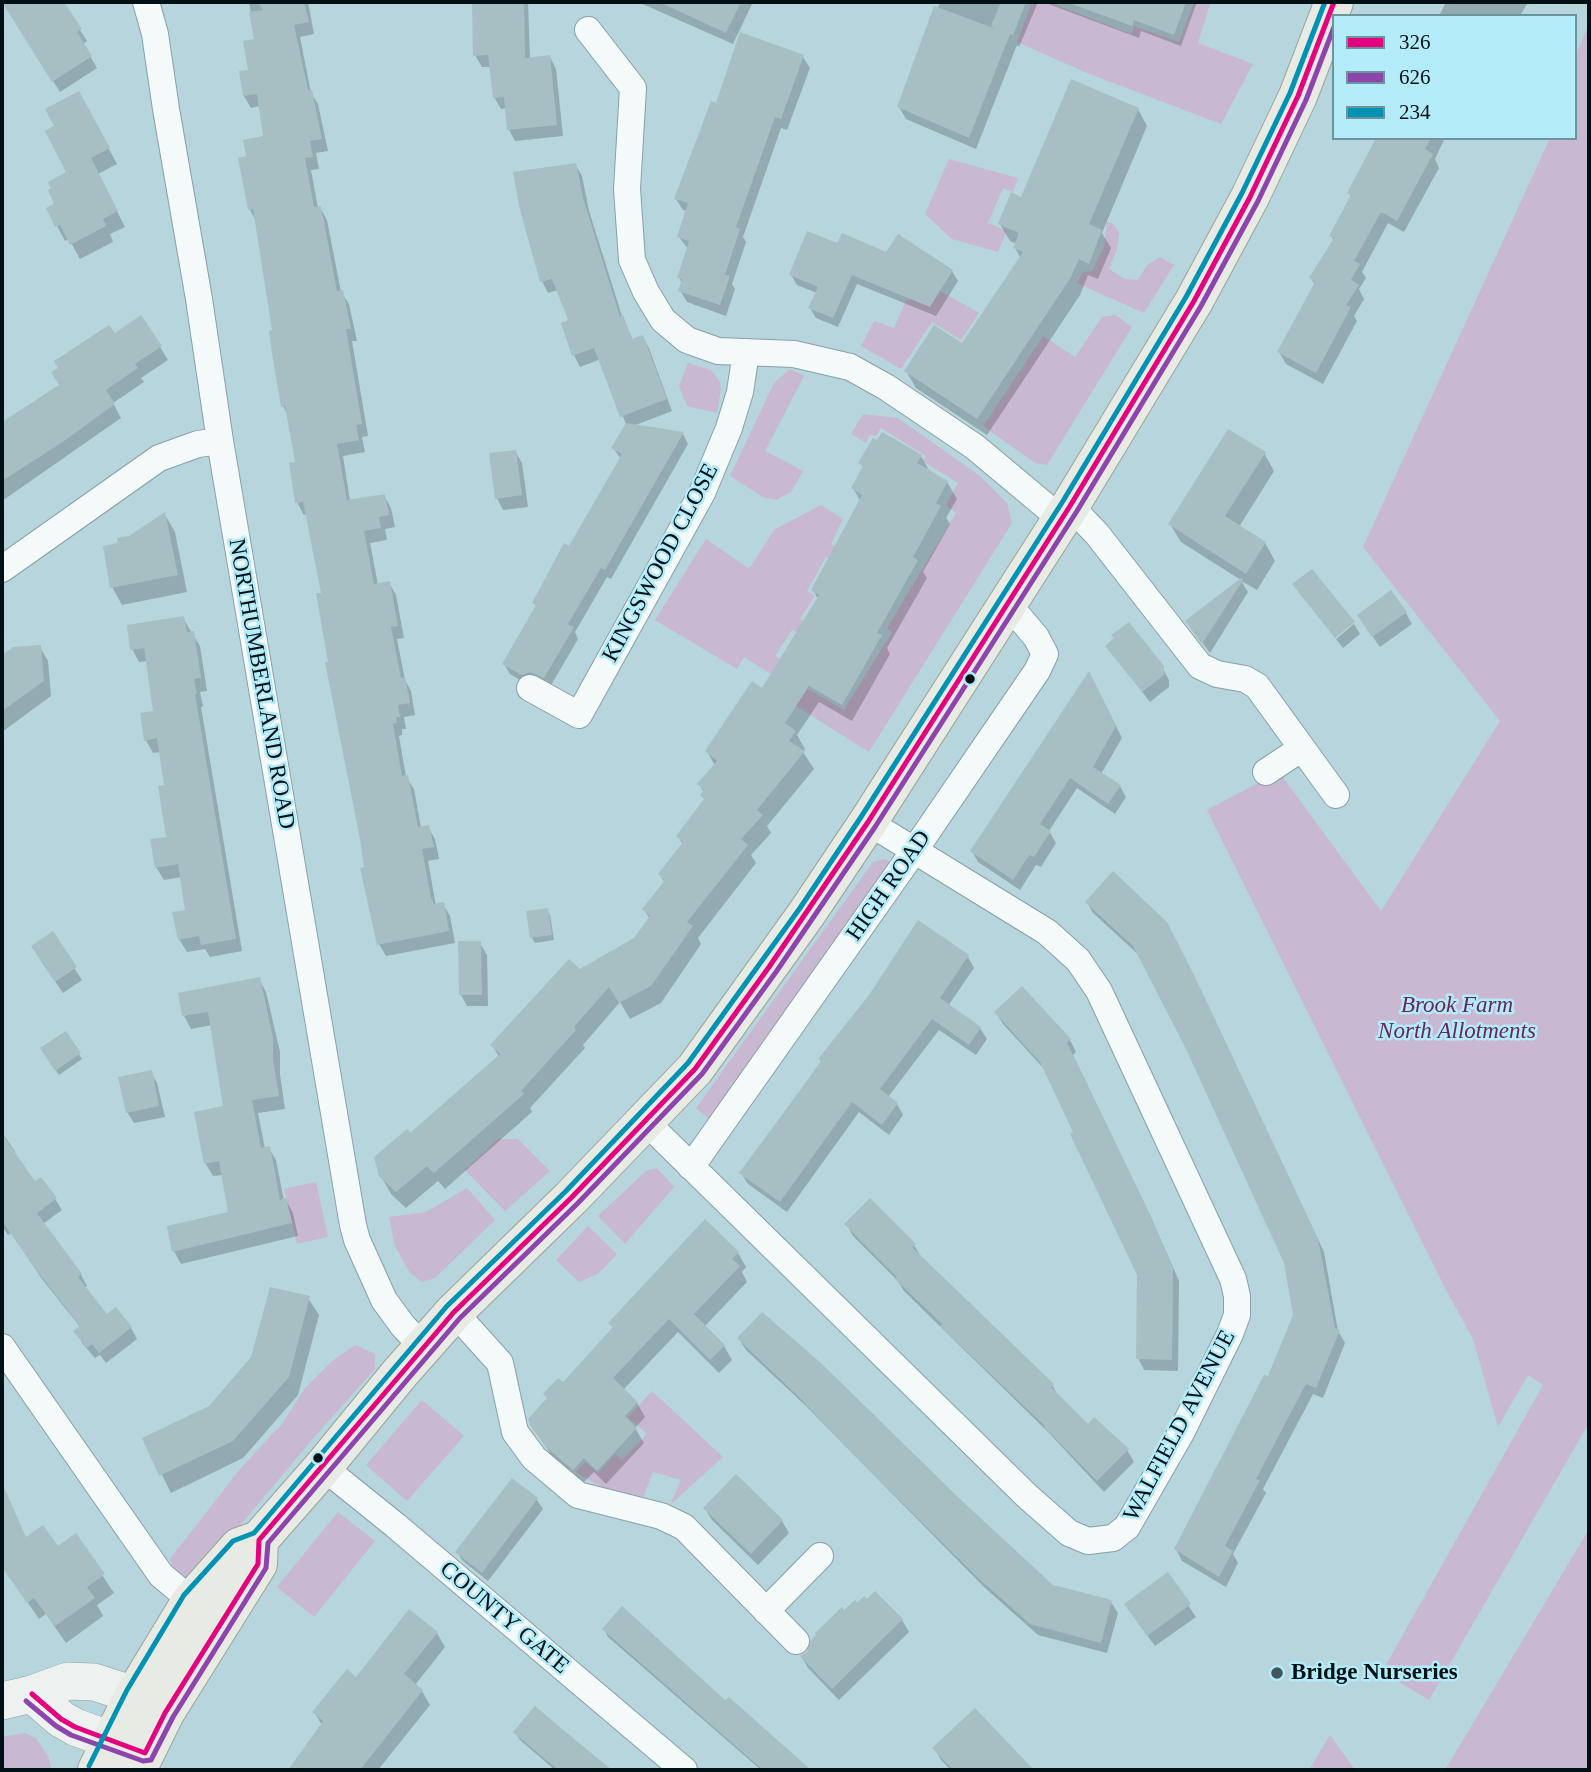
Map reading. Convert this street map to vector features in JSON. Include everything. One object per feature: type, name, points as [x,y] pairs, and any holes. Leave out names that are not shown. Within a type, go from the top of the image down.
[{"type":"main road","points":[[17,1697],[75,1727],[123,1758],[149,1704],[205,1612],[239,1548],[259,1540],[454,1312],[646,1122],[695,1069],[868,822],[1065,513],[1194,301],[1250,197],[1298,96],[1334,2]]},
{"type":"main road","points":[[17,1697],[68,1681],[94,1682],[149,1704]]},
{"type":"street","name":"NORTHUMBERLAND ROAD","points":[[146,2],[155,34],[220,441],[353,1224],[357,1240],[384,1300],[423,1347]]},
{"type":"street","points":[[587,30],[633,88],[628,201],[632,260],[646,292],[663,320],[687,340],[718,351],[794,354],[850,367],[886,387],[975,447],[1097,534],[1200,666],[1217,674],[1245,679],[1257,686],[1336,795]]},
{"type":"street","name":"KINGSWOOD CLOSE","points":[[530,688],[579,715],[702,493],[729,428],[740,392],[746,352]]},
{"type":"street","points":[[2,569],[159,458],[198,444],[220,441]]},
{"type":"street","name":"HIGH ROAD","points":[[691,1167],[914,851],[1037,671],[1045,654],[1036,637],[1008,604]]},
{"type":"street","points":[[1266,772],[1301,748]]},
{"type":"street","name":"WALFIELD AVENUE","points":[[646,1122],[1027,1496],[1069,1533],[1088,1541],[1113,1538],[1127,1527],[1181,1433],[1230,1334],[1237,1315],[1233,1279],[1099,991],[1078,960],[1047,932],[868,822]]},
{"type":"street","points":[[454,1312],[500,1363],[515,1432],[534,1458],[578,1495],[662,1516],[684,1527],[796,1642]]},
{"type":"street","points":[[2,1348],[162,1575],[205,1612]]},
{"type":"street","name":"COUNTY GATE","points":[[323,1468],[395,1525],[684,1770]]},
{"type":"street","points":[[766,1611],[820,1556]]},
{"type":"green space","points":[[1025,2],[1055,2],[1054,4],[1131,34],[1134,26],[1179,42],[1194,2],[1204,2],[1210,4],[1198,43],[1253,64],[1221,124],[1087,73],[1017,42],[1031,5]]},
{"type":"green space","name":"Brook Farm North Allotments","points":[[1589,24],[1589,1423],[1429,1700],[1382,1672],[1543,1385],[1528,1375],[1498,1427],[1473,1339],[1445,1288],[1207,810],[1279,772],[1381,911],[1500,721],[1363,547],[1549,140],[1577,140],[1577,52]]},
{"type":"green space","points":[[949,159],[1018,178],[1013,192],[1003,188],[988,223],[1007,231],[998,252],[952,239],[925,214]]},
{"type":"green space","points":[[1107,222],[1113,224],[1119,233],[1117,249],[1109,269],[1125,279],[1138,280],[1147,265],[1160,257],[1174,265],[1144,313],[1077,283],[1083,272],[1092,271],[1104,247]]},
{"type":"green space","points":[[919,279],[979,313],[961,340],[932,322],[901,369],[861,346],[874,321],[894,328],[906,300],[911,300]]},
{"type":"green space","points":[[1116,315],[1132,327],[1047,465],[1035,463],[983,426],[1043,336],[1075,357],[1102,317]]},
{"type":"green space","points":[[688,363],[711,370],[720,382],[717,413],[687,406],[679,386]]},
{"type":"green space","points":[[790,369],[804,376],[765,451],[803,471],[791,492],[776,500],[763,497],[730,476],[774,383]]},
{"type":"green space","points":[[863,414],[898,418],[980,476],[1007,503],[1012,523],[869,752],[796,706],[806,688],[844,710],[892,632],[887,628],[956,513],[946,505],[958,483],[923,461],[926,456],[881,428],[876,436],[870,434],[866,443],[851,434]]},
{"type":"green space","points":[[821,505],[843,519],[831,544],[837,547],[831,558],[826,557],[807,591],[815,596],[800,619],[805,622],[799,633],[792,630],[775,656],[780,659],[771,674],[744,657],[737,669],[655,620],[706,539],[749,569],[774,530]]},
{"type":"green space","points":[[884,859],[895,863],[712,1122],[696,1108],[873,862]]},
{"type":"green space","points":[[498,1139],[518,1139],[550,1171],[505,1211],[465,1170]]},
{"type":"green space","points":[[657,1168],[674,1187],[625,1244],[598,1216],[646,1171]]},
{"type":"green space","points":[[316,1182],[328,1237],[297,1244],[284,1189]]},
{"type":"green space","points":[[467,1188],[495,1220],[435,1278],[422,1282],[410,1273],[395,1246],[389,1217],[426,1212]]},
{"type":"green space","points":[[588,1226],[617,1254],[598,1274],[579,1282],[556,1260]]},
{"type":"green space","points":[[355,1345],[375,1354],[375,1369],[190,1585],[175,1575],[170,1559],[240,1469],[282,1424],[305,1388],[332,1361]]},
{"type":"green space","points":[[652,1391],[723,1457],[670,1505],[681,1480],[653,1472],[643,1497],[603,1488],[576,1472],[585,1462],[598,1473],[615,1454],[622,1460],[647,1434],[628,1417]]},
{"type":"green space","points":[[422,1400],[464,1436],[407,1501],[366,1465]]},
{"type":"green space","points":[[338,1512],[375,1541],[314,1617],[277,1587]]},
{"type":"green space","points":[[1589,1529],[1589,1770],[1445,1770],[1472,1725]]},
{"type":"green space","points":[[25,1733],[36,1738],[48,1756],[52,1770],[2,1770],[2,1737]]},
{"type":"green space","points":[[1330,1735],[1355,1770],[1309,1770]]},
{"type":"building","points":[[2,2],[64,2],[82,29],[77,32],[92,56],[52,82]]},
{"type":"building","points":[[258,2],[304,2],[309,22],[294,25],[322,139],[310,141],[313,157],[305,158],[314,207],[321,206],[337,291],[343,290],[351,329],[346,329],[362,424],[356,425],[359,440],[337,444],[347,500],[385,494],[389,515],[379,517],[381,528],[364,531],[374,584],[390,581],[398,626],[391,627],[401,678],[405,677],[410,703],[398,705],[400,717],[396,717],[397,723],[393,724],[402,776],[408,775],[418,827],[429,825],[434,847],[422,849],[431,898],[434,904],[444,902],[449,931],[377,945],[360,868],[364,867],[360,839],[325,662],[328,662],[316,593],[321,593],[303,502],[295,503],[289,463],[295,462],[285,406],[281,407],[272,353],[269,331],[272,330],[253,209],[248,210],[238,158],[246,156],[243,140],[263,136],[257,94],[243,96],[239,71],[248,70],[243,41],[254,39],[249,12],[263,10]]},
{"type":"building","points":[[472,2],[524,2],[525,58],[550,55],[557,125],[507,130],[504,97],[493,98],[488,55],[473,56]]},
{"type":"building","points":[[659,2],[741,2],[726,33]]},
{"type":"building","points":[[1001,2],[1026,2],[1013,35],[1010,34],[969,138],[897,107],[934,6],[996,29],[991,26]]},
{"type":"building","points":[[1186,2],[1174,35],[1134,20],[1132,26],[1072,4]]},
{"type":"building","points":[[740,32],[804,55],[781,119],[775,117],[736,227],[740,229],[725,275],[730,276],[720,305],[678,291],[682,279],[677,278],[689,241],[677,237],[688,203],[674,199],[711,101],[716,103]]},
{"type":"building","points":[[1071,79],[1139,108],[1089,224],[1102,230],[1089,264],[1079,259],[1071,277],[977,419],[904,371],[934,325],[962,343],[1023,252],[1013,248],[1019,233],[998,224],[1011,192],[1021,197]]},
{"type":"building","points":[[79,91],[110,148],[91,158],[118,211],[103,219],[106,226],[70,245],[60,225],[55,227],[46,208],[54,204],[48,190],[51,188],[48,182],[66,172],[45,131],[54,126],[45,109]]},
{"type":"building","points":[[1375,140],[1430,140],[1425,149],[1433,154],[1397,221],[1381,212],[1354,261],[1360,264],[1351,280],[1359,285],[1346,305],[1351,307],[1316,373],[1277,352],[1315,282],[1309,278],[1334,238],[1329,236],[1351,195],[1347,193]]},
{"type":"building","points":[[576,163],[583,198],[620,317],[623,315],[632,339],[643,335],[667,399],[620,417],[594,348],[572,356],[561,323],[568,320],[552,279],[540,282],[519,206],[513,172]]},
{"type":"building","points":[[807,231],[837,243],[842,233],[886,252],[898,234],[953,270],[930,307],[852,275],[833,318],[808,308],[818,287],[789,275]]},
{"type":"building","points":[[141,315],[162,346],[135,364],[138,368],[106,390],[115,404],[2,481],[2,422],[59,385],[51,372],[58,368],[54,361],[109,325],[115,333]]},
{"type":"building","points":[[626,423],[684,432],[605,570],[601,568],[568,624],[574,627],[544,678],[530,672],[521,675],[502,664],[536,605],[532,603],[564,543],[569,546],[622,454],[611,448]]},
{"type":"building","points":[[1228,429],[1266,452],[1225,516],[1266,542],[1246,574],[1168,524]]},
{"type":"building","points":[[882,432],[922,455],[917,463],[948,481],[936,503],[941,506],[913,557],[918,560],[877,633],[882,635],[842,705],[809,686],[785,723],[796,731],[789,741],[805,751],[757,810],[763,815],[741,839],[748,845],[687,922],[693,926],[651,986],[619,1003],[609,987],[574,1027],[576,1030],[521,1091],[524,1094],[434,1173],[427,1166],[396,1192],[379,1176],[374,1157],[407,1129],[410,1133],[500,1054],[490,1045],[569,959],[580,969],[634,938],[650,916],[642,909],[665,880],[658,874],[683,842],[676,836],[704,799],[700,795],[704,790],[697,784],[717,761],[705,751],[752,681],[762,688],[819,595],[811,590],[862,495],[851,488],[863,466],[858,463],[873,438],[877,440]]},
{"type":"building","points":[[516,450],[522,495],[495,499],[489,453]]},
{"type":"building","points":[[165,512],[178,575],[110,588],[103,546],[118,543],[117,538],[129,536]]},
{"type":"building","points":[[1312,569],[1355,622],[1335,638],[1292,584]]},
{"type":"building","points":[[1241,578],[1243,580],[1202,644],[1185,621]]},
{"type":"building","points":[[1391,590],[1407,612],[1372,637],[1357,615]]},
{"type":"building","points":[[184,616],[187,632],[194,631],[201,678],[194,679],[195,694],[236,939],[201,945],[199,936],[178,940],[172,912],[185,910],[178,864],[155,868],[150,839],[166,837],[158,786],[164,785],[157,738],[144,741],[140,713],[153,711],[144,648],[130,650],[127,625]]},
{"type":"building","points":[[1129,622],[1164,666],[1164,675],[1142,692],[1105,646],[1114,638],[1111,635]]},
{"type":"building","points":[[41,645],[44,681],[2,711],[2,655],[13,647]]},
{"type":"building","points":[[1089,671],[1116,726],[1093,767],[1121,785],[1108,804],[1070,778],[1040,824],[1051,831],[1034,857],[1029,855],[1013,880],[970,851]]},
{"type":"building","points":[[1113,871],[1167,922],[1193,973],[1318,1239],[1335,1328],[1340,1330],[1316,1388],[1306,1384],[1256,1479],[1260,1480],[1225,1546],[1233,1551],[1219,1577],[1174,1549],[1264,1375],[1268,1376],[1293,1315],[1284,1263],[1185,1047],[1133,946],[1085,902]]},
{"type":"building","points":[[548,908],[552,935],[530,938],[526,911]]},
{"type":"building","points":[[918,920],[969,955],[940,998],[981,1027],[969,1045],[932,1019],[880,1089],[898,1103],[882,1125],[852,1102],[780,1202],[739,1173],[821,1061],[818,1059],[869,995]]},
{"type":"building","points":[[53,931],[77,967],[55,982],[31,946]]},
{"type":"building","points":[[458,941],[481,941],[482,995],[459,995]]},
{"type":"building","points":[[260,977],[273,1038],[273,1060],[279,1096],[252,1100],[261,1148],[270,1146],[280,1200],[286,1198],[292,1223],[172,1252],[167,1226],[228,1212],[219,1161],[204,1164],[194,1112],[223,1106],[208,1012],[182,1016],[178,993]]},
{"type":"building","points":[[1022,986],[1071,1039],[1067,1043],[1173,1268],[1172,1360],[1136,1359],[1137,1275],[1070,1134],[1073,1132],[1040,1062],[994,1012]]},
{"type":"building","points":[[66,1031],[81,1053],[55,1071],[40,1048]]},
{"type":"building","points":[[152,1070],[159,1106],[126,1113],[118,1077]]},
{"type":"building","points":[[2,1134],[35,1181],[41,1177],[57,1198],[37,1213],[82,1274],[78,1277],[107,1314],[116,1307],[132,1327],[99,1353],[92,1344],[87,1348],[73,1331],[80,1326],[2,1221]]},
{"type":"building","points":[[870,1198],[916,1244],[912,1247],[1054,1384],[1051,1387],[1088,1424],[1094,1417],[1129,1449],[1097,1481],[1045,1426],[940,1326],[942,1324],[844,1224]]},
{"type":"building","points":[[705,1219],[739,1252],[732,1259],[740,1266],[694,1314],[725,1345],[710,1360],[669,1319],[613,1378],[638,1402],[625,1416],[637,1428],[597,1471],[584,1458],[573,1470],[546,1447],[528,1419],[547,1398],[543,1394],[558,1378],[563,1382],[613,1327],[608,1323]]},
{"type":"building","points":[[270,1287],[310,1296],[289,1377],[233,1441],[159,1476],[142,1438],[209,1406],[251,1357]]},
{"type":"building","points":[[762,1312],[822,1364],[961,1500],[1053,1585],[1112,1600],[1101,1643],[1030,1624],[976,1576],[737,1338]]},
{"type":"building","points":[[736,1474],[783,1520],[751,1554],[703,1508]]},
{"type":"building","points":[[512,1478],[538,1498],[482,1573],[455,1552]]},
{"type":"building","points":[[2,1483],[26,1537],[43,1525],[58,1546],[76,1533],[105,1574],[87,1587],[95,1598],[55,1626],[34,1598],[27,1603],[2,1567]]},
{"type":"building","points":[[1168,1572],[1191,1604],[1147,1636],[1124,1604]]},
{"type":"building","points":[[875,1591],[903,1619],[832,1689],[800,1656],[807,1652],[815,1633],[842,1607],[844,1610],[864,1596],[867,1599]]},
{"type":"building","points":[[622,1606],[725,1700],[729,1697],[811,1770],[763,1770],[602,1629]]},
{"type":"building","points":[[409,1609],[438,1632],[404,1674],[423,1690],[360,1770],[288,1770],[323,1721],[312,1712],[347,1669],[356,1677]]},
{"type":"building","points":[[535,1706],[612,1770],[558,1770],[513,1732]]},
{"type":"building","points":[[975,1708],[1034,1770],[953,1770],[932,1748]]},
{"type":"transit line","name":"234","points":[[89,1766],[127,1690],[184,1595],[233,1541],[254,1533],[447,1306],[565,1192],[688,1063],[800,908],[1063,501],[1186,297],[1242,193],[1290,93],[1325,2]]},
{"type":"transit line","name":"326","points":[[32,1694],[61,1719],[75,1727],[145,1753],[165,1713],[258,1564],[259,1540],[454,1312],[571,1198],[695,1069],[868,822],[1070,506],[1194,301],[1250,197],[1298,96],[1334,2]]},
{"type":"transit line","name":"626","points":[[26,1701],[71,1735],[143,1761],[151,1760],[173,1717],[266,1568],[268,1543],[460,1318],[577,1204],[702,1074],[875,827],[1077,511],[1201,306],[1258,201],[1306,100],[1332,32]]},
{"type":"place","name":"Bridge Nurseries","points":[[1277,1673]]}]
